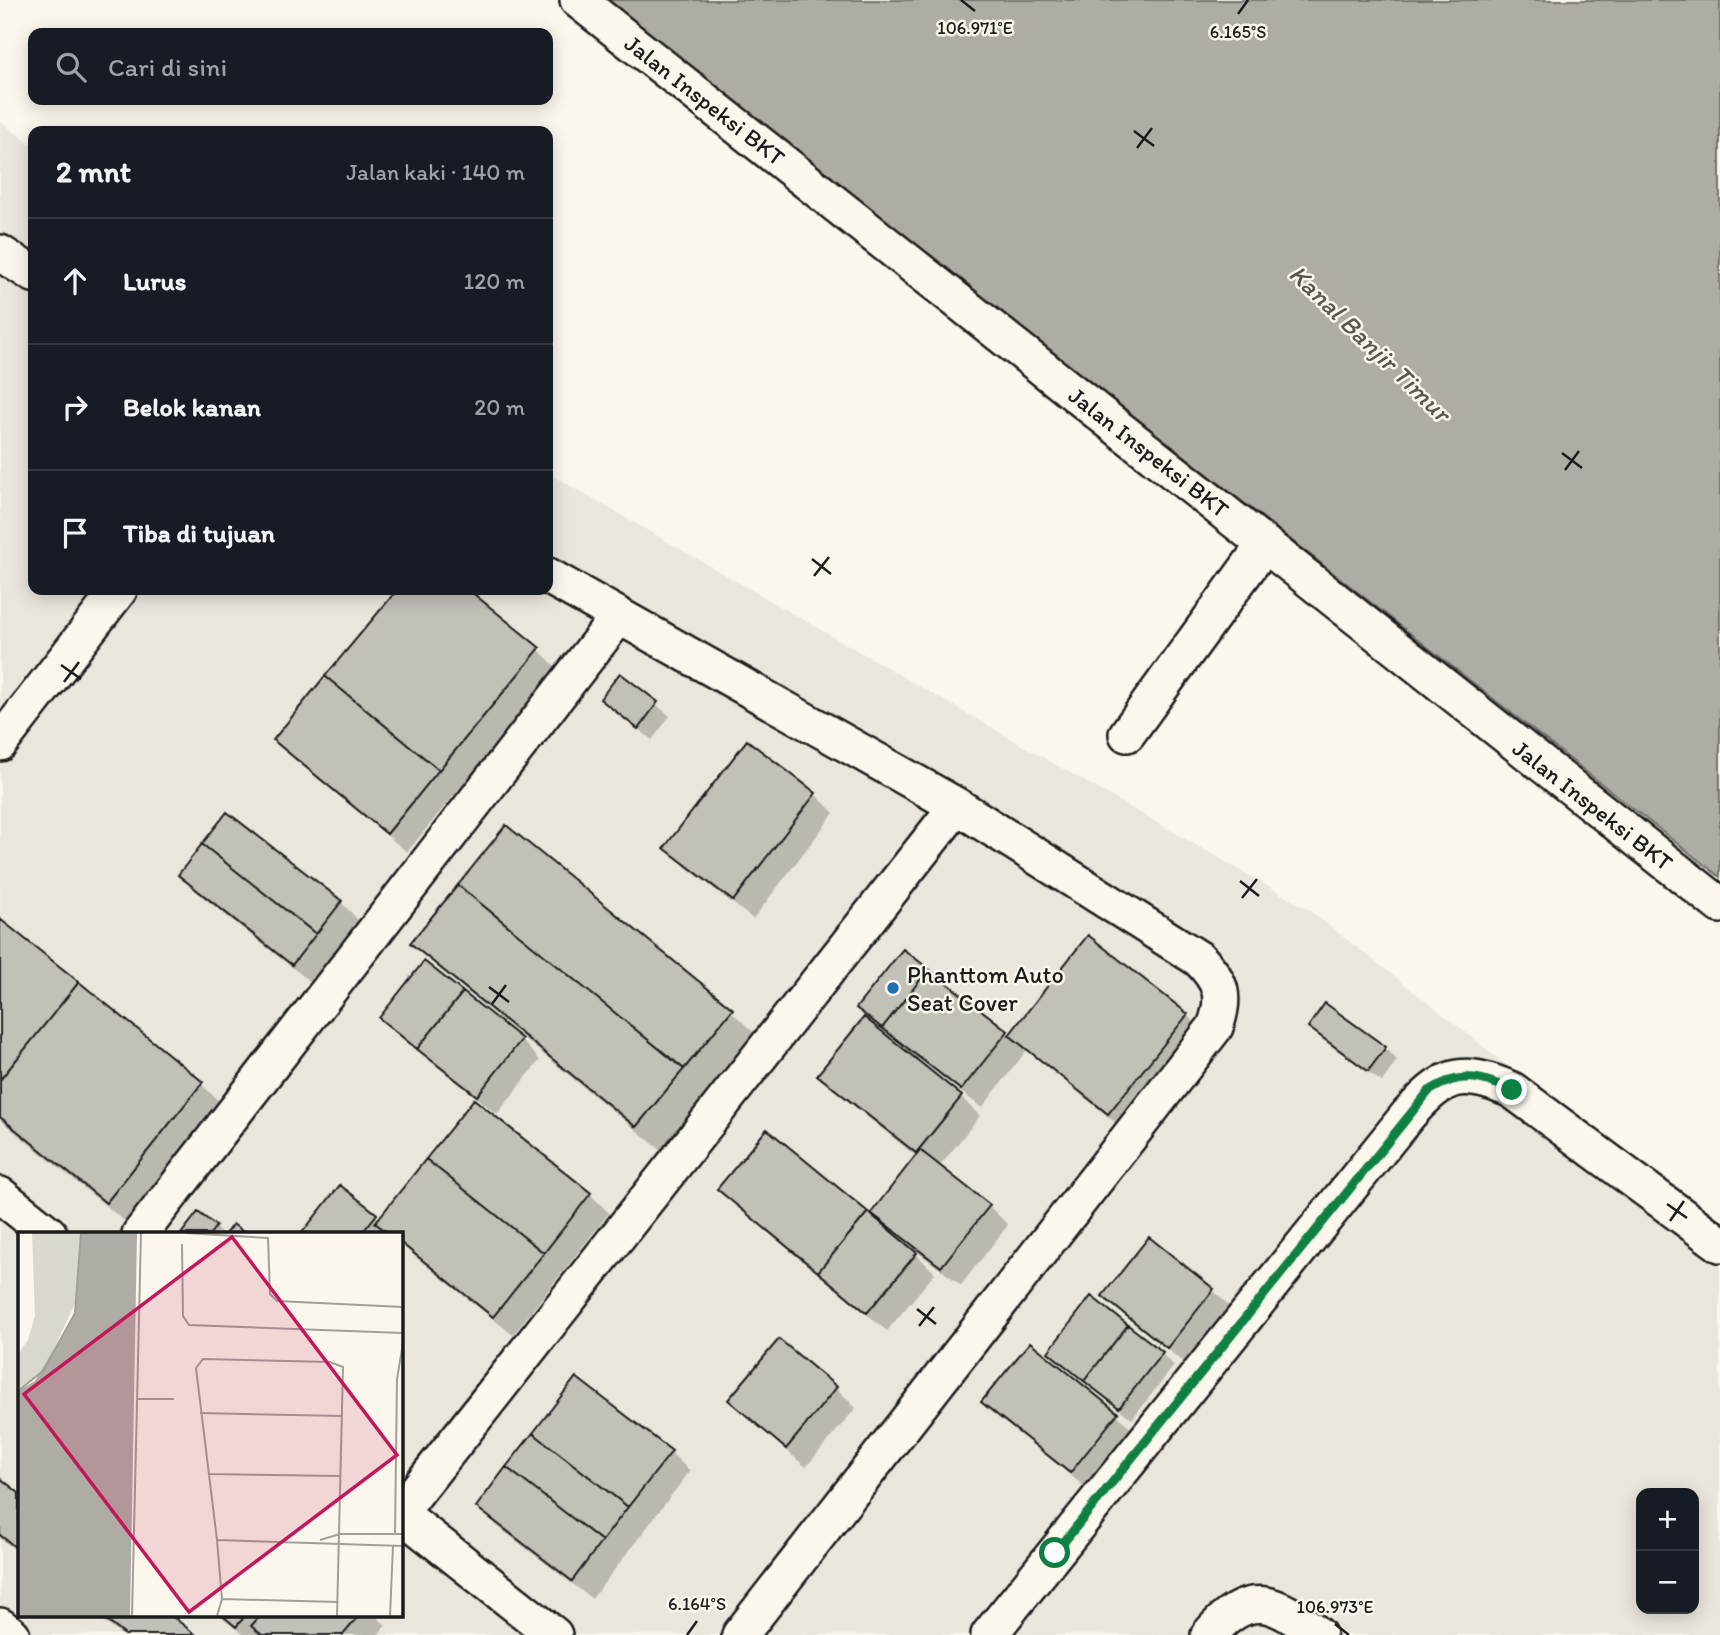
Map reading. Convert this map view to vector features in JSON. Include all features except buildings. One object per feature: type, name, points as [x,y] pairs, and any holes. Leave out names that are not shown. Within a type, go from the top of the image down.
[{"type":"street","name":"Jalan Inspeksi BKT","points":[[578,0],[1720,905]]},
{"type":"street","points":[[0,253],[28,271]]},
{"type":"street","points":[[1127,734],[1265,544]]},
{"type":"street","points":[[553,579],[957,806],[1199,959],[1213,973],[1220,989],[1222,1008],[1215,1027],[740,1635]]},
{"type":"street","points":[[0,743],[115,595]]},
{"type":"street","points":[[142,1232],[619,616]]},
{"type":"street","points":[[402,1511],[957,806]]},
{"type":"street","points":[[989,1635],[1408,1115],[1429,1091],[1440,1084],[1464,1077],[1477,1077],[1512,1090],[1720,1244]]},
{"type":"street","points":[[0,1195],[46,1232]]},
{"type":"street","points":[[402,1513],[554,1635]]},
{"type":"street","points":[[1209,1635],[1230,1616],[1253,1603],[1272,1605],[1289,1612],[1318,1635]]},
{"type":"street","points":[[0,1626],[12,1635]]},
{"type":"shaded area","points":[[0,121],[28,142],[28,595],[553,595],[553,476],[1309,910],[1458,1026],[1720,1240],[1720,1635],[0,1635]]},
{"type":"water","name":"Kanal Banjir Timur","points":[[604,0],[1720,0],[1720,877]]},
{"type":"place","name":"Phanttom Auto Seat Cover","points":[[893,988]]},
{"type":"route","points":[[1055,1553],[1429,1091],[1440,1084],[1464,1077],[1477,1077],[1512,1090]]}]
